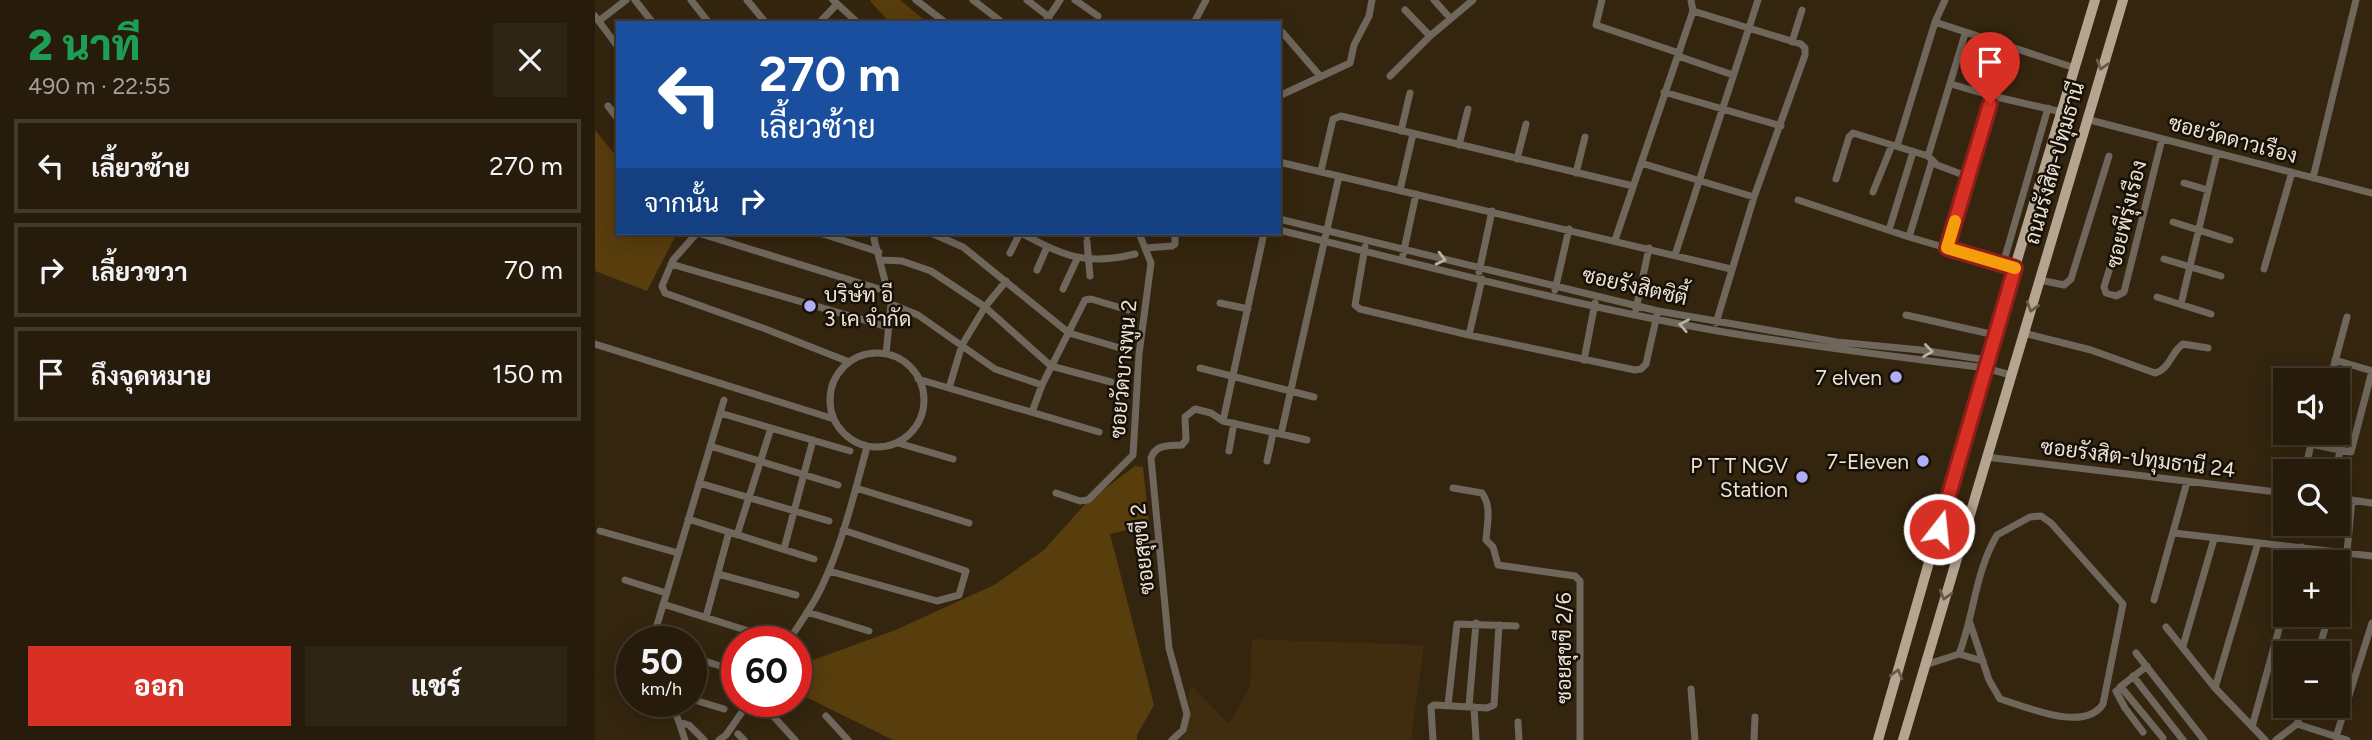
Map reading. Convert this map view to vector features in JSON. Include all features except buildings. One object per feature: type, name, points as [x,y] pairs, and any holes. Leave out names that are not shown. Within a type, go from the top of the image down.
[{"type":"main road","name":"ถนนรังสิต-ปทุมธานี","points":[[1878,740],[1986,364],[2095,0]]},
{"type":"main road","name":"ถนนรังสิต-ปทุมธานี","points":[[1903,740],[2123,0]]},
{"type":"street","points":[[616,44],[597,19],[626,0]]},
{"type":"street","points":[[635,0],[651,21]]},
{"type":"street","points":[[747,0],[764,21]]},
{"type":"street","points":[[916,0],[943,21]]},
{"type":"street","points":[[973,0],[1000,21]]},
{"type":"street","points":[[1027,0],[1047,20],[1060,0]]},
{"type":"street","points":[[1075,0],[1098,16]]},
{"type":"street","points":[[1195,21],[1206,0]]},
{"type":"street","points":[[1281,95],[1350,63],[1354,45],[1369,16],[1371,0]]},
{"type":"street","points":[[1434,0],[1450,18]]},
{"type":"street","points":[[1390,76],[1430,36],[1473,0]]},
{"type":"street","points":[[1602,0],[1596,25],[1733,75]]},
{"type":"street","points":[[1615,240],[1693,11],[1691,0]]},
{"type":"street","points":[[1675,255],[1758,0]]},
{"type":"street","points":[[1873,192],[1894,146],[1934,22],[1945,0]]},
{"type":"street","points":[[2313,178],[2356,0]]},
{"type":"street","points":[[693,1],[708,21]]},
{"type":"street","points":[[821,21],[835,2],[856,21]]},
{"type":"street","points":[[1405,10],[1430,36]]},
{"type":"street","points":[[1792,42],[1802,10]]},
{"type":"street","points":[[1693,11],[1805,48],[1781,126],[1754,197],[1714,331]]},
{"type":"street","points":[[1934,22],[2074,68]]},
{"type":"street","points":[[1283,33],[1320,76]]},
{"type":"street","points":[[1909,237],[1965,34]]},
{"type":"street","points":[[1951,84],[2062,112]]},
{"type":"street","points":[[1664,92],[1781,126]]},
{"type":"street","points":[[1401,131],[1410,93]]},
{"type":"street","points":[[1947,248],[1992,96]]},
{"type":"street","points":[[608,106],[616,116]]},
{"type":"street","points":[[2003,264],[2048,108]]},
{"type":"street","points":[[1459,145],[1468,109]]},
{"type":"street","points":[[1321,172],[1333,119],[1336,116],[1633,186]]},
{"type":"street","name":"ซอยวัดดาวเรือง","points":[[2086,119],[2372,193]]},
{"type":"street","points":[[1517,159],[1526,124]]},
{"type":"street","points":[[1836,179],[1850,134],[1853,133],[1930,158],[1969,177]]},
{"type":"street","points":[[1400,190],[1413,134]]},
{"type":"street","points":[[1576,173],[1585,137]]},
{"type":"street","name":"ซอยพีรุ่งเรือง","points":[[2122,228],[2104,287],[2106,293],[2116,296],[2124,292],[2162,139]]},
{"type":"street","points":[[1889,230],[1913,152]]},
{"type":"street","points":[[2181,304],[2217,153]]},
{"type":"street","points":[[2041,280],[2064,285],[2071,279],[2109,156]]},
{"type":"street","points":[[1281,162],[1731,269]]},
{"type":"street","points":[[1641,163],[1754,197]]},
{"type":"street","points":[[2263,269],[2292,173]]},
{"type":"street","points":[[1267,461],[1291,391],[1339,176]]},
{"type":"street","points":[[2184,183],[2208,190]]},
{"type":"street","points":[[1402,260],[1416,194]]},
{"type":"street","points":[[1798,200],[1909,237],[2015,268]]},
{"type":"street","points":[[1469,335],[1492,211]]},
{"type":"street","name":"ซอยรังสิตซิตี้","points":[[1281,219],[1636,306],[1837,342],[1921,350],[1986,364]]},
{"type":"street","points":[[2173,222],[2230,240]]},
{"type":"street","points":[[1554,297],[1569,229]]},
{"type":"street","name":"ซอยรังสิตซิตี้","points":[[1281,230],[1594,307],[1714,331],[1849,350],[1986,364]]},
{"type":"street","points":[[696,235],[671,264],[662,286],[669,296],[763,328],[849,362]]},
{"type":"street","points":[[704,235],[889,292]]},
{"type":"street","points":[[825,235],[880,256],[931,271],[985,307],[1051,366],[1111,382]]},
{"type":"street","points":[[875,235],[891,304],[886,354]]},
{"type":"street","points":[[936,235],[963,247],[1069,333],[1120,348]]},
{"type":"street","points":[[1010,253],[1019,235]]},
{"type":"street","points":[[1024,235],[1077,259],[1114,259],[1135,254]]},
{"type":"street","name":"ซอยวัดบางพูน 2","points":[[1056,494],[1084,502],[1135,456],[1139,354],[1151,263],[1140,235]]},
{"type":"street","points":[[1223,421],[1264,235]]},
{"type":"street","points":[[1145,247],[1172,246],[1175,244],[1175,236]]},
{"type":"street","points":[[1087,237],[1090,276]]},
{"type":"street","points":[[1366,240],[1354,300],[1360,309],[1635,370],[1646,364],[1658,310]]},
{"type":"street","points":[[1037,270],[1047,247]]},
{"type":"street","points":[[1635,314],[1649,248]]},
{"type":"street","points":[[1063,289],[1077,259]]},
{"type":"street","points":[[2164,259],[2221,276]]},
{"type":"street","points":[[671,264],[888,327]]},
{"type":"street","points":[[949,388],[962,345],[985,307],[1006,281]]},
{"type":"street","points":[[1584,360],[1597,296]]},
{"type":"street","points":[[2157,297],[2211,314]]},
{"type":"street","points":[[1032,412],[1042,385],[1085,300],[1091,299],[1128,310]]},
{"type":"street","points":[[1220,303],[1248,309]]},
{"type":"street","points":[[891,304],[918,314],[995,369],[1042,385]]},
{"type":"street","points":[[1906,315],[1995,335]]},
{"type":"street","points":[[2334,368],[2347,317]]},
{"type":"street","points":[[2024,333],[2091,350],[2155,373],[2165,368],[2177,348],[2183,344],[2208,348]]},
{"type":"street","points":[[595,344],[834,419]]},
{"type":"street","points":[[886,354],[910,367],[918,379],[923,393],[919,422],[910,434],[898,443],[867,447],[842,432],[834,419],[830,404],[831,388],[838,373],[849,362],[860,356],[886,354]]},
{"type":"street","points":[[2308,459],[2311,444],[2351,453],[2372,371],[2336,360]]},
{"type":"street","points":[[1986,364],[2011,375]]},
{"type":"street","points":[[1200,368],[1314,397]]},
{"type":"street","points":[[918,379],[1099,432]]},
{"type":"street","points":[[657,626],[724,400]]},
{"type":"street","points":[[1135,456],[1148,458],[1159,447],[1182,445],[1186,440],[1185,417],[1195,410],[1211,413],[1223,421],[1307,440]]},
{"type":"street","points":[[720,413],[850,451]]},
{"type":"street","points":[[1229,451],[1234,423]]},
{"type":"street","points":[[706,617],[717,574],[749,498],[771,428]]},
{"type":"street","points":[[784,549],[813,440]]},
{"type":"street","points":[[898,443],[953,459]]},
{"type":"street","points":[[710,446],[838,485]]},
{"type":"street","points":[[798,626],[829,571],[867,447]]},
{"type":"street","points":[[2338,459],[2340,450]]},
{"type":"street","name":"ซอยรังสิต-ปทุมธานี 24","points":[[1986,457],[2273,492]]},
{"type":"street","name":"ซอยสุขขี 2","points":[[1148,458],[1169,648],[1187,714],[1183,730],[1172,740]]},
{"type":"street","points":[[2154,600],[2187,482]]},
{"type":"street","points":[[699,483],[829,521]]},
{"type":"street","points":[[856,488],[969,523]]},
{"type":"street","name":"ซอยสุขขี 2/6","points":[[1453,488],[1482,493],[1485,497],[1489,506],[1486,540],[1493,547],[1499,565],[1574,576],[1580,581],[1580,740]]},
{"type":"street","points":[[2347,550],[2352,500],[2372,503]]},
{"type":"street","points":[[2143,732],[2115,689],[2123,604],[2051,523],[2041,516],[2030,517],[1997,535],[1971,604],[1971,622],[1989,680],[2000,699],[2073,719],[2087,718],[2099,711],[2115,689],[2147,666]]},
{"type":"street","points":[[688,519],[814,559]]},
{"type":"street","points":[[829,571],[937,601],[959,595],[966,570],[843,530]]},
{"type":"street","points":[[600,531],[678,553]]},
{"type":"street","points":[[2174,533],[2329,550]]},
{"type":"street","points":[[2183,646],[2214,539]]},
{"type":"street","points":[[1144,558],[1143,548],[1147,544],[1158,543]]},
{"type":"street","points":[[2215,688],[2258,543]]},
{"type":"street","points":[[2350,552],[2372,556]]},
{"type":"street","points":[[717,574],[796,595]]},
{"type":"street","points":[[625,580],[666,593]]},
{"type":"street","points":[[663,604],[734,626]]},
{"type":"street","points":[[807,612],[869,631]]},
{"type":"street","points":[[1959,654],[1971,622]]},
{"type":"street","points":[[1448,705],[1456,627],[1460,623],[1516,626]]},
{"type":"street","points":[[1476,623],[1471,707],[1476,740]]},
{"type":"street","points":[[2336,737],[2372,623]]},
{"type":"street","points":[[1433,740],[1430,710],[1434,705],[1487,708],[1494,705],[1499,625]]},
{"type":"street","points":[[2166,627],[2215,688],[2265,740]]},
{"type":"street","points":[[2252,727],[2280,627]]},
{"type":"street","points":[[2136,653],[2204,740]]},
{"type":"street","points":[[1925,665],[1959,654],[1983,661]]},
{"type":"street","points":[[2133,676],[2183,740]]},
{"type":"street","points":[[1691,689],[1695,740]]},
{"type":"street","points":[[2115,689],[2163,738]]},
{"type":"street","points":[[826,716],[848,740]]},
{"type":"street","points":[[677,717],[685,740]]},
{"type":"street","points":[[719,740],[726,737],[739,717]]},
{"type":"street","points":[[774,717],[795,740]]},
{"type":"street","points":[[1754,740],[1755,717]]},
{"type":"street","points":[[2276,740],[2297,724],[2299,718]]},
{"type":"street","points":[[679,722],[689,725],[704,740]]},
{"type":"street","points":[[1518,722],[1519,740]]},
{"type":"street","points":[[2297,724],[2347,740]]},
{"type":"shaded area","points":[[900,0],[926,21],[888,21],[870,1]]},
{"type":"shaded area","points":[[595,130],[616,156],[616,235],[676,235],[647,291],[595,271]]},
{"type":"shaded area","points":[[1135,466],[1143,467],[1149,525],[1110,534],[1154,705],[1137,735],[1137,740],[893,740],[812,700],[812,660],[893,631],[994,585],[1044,550],[1086,503]]},
{"type":"shaded area","points":[[1252,639],[1424,645],[1411,740],[1178,740],[1184,735],[1191,710],[1188,700],[1191,685],[1229,724],[1250,687]]},
{"type":"slow traffic","points":[[1955,221],[1947,248],[2015,268]]},
{"type":"place","name":"บริษัท อี 3 เค จำกัด","points":[[810,306]]},
{"type":"place","name":"7 elven","points":[[1896,377]]},
{"type":"place","name":"7-Eleven","points":[[1923,461]]},
{"type":"place","name":"P T T NGV Station","points":[[1802,477]]},
{"type":"route","points":[[1939,529],[2015,268],[1947,248],[1990,104]]}]
